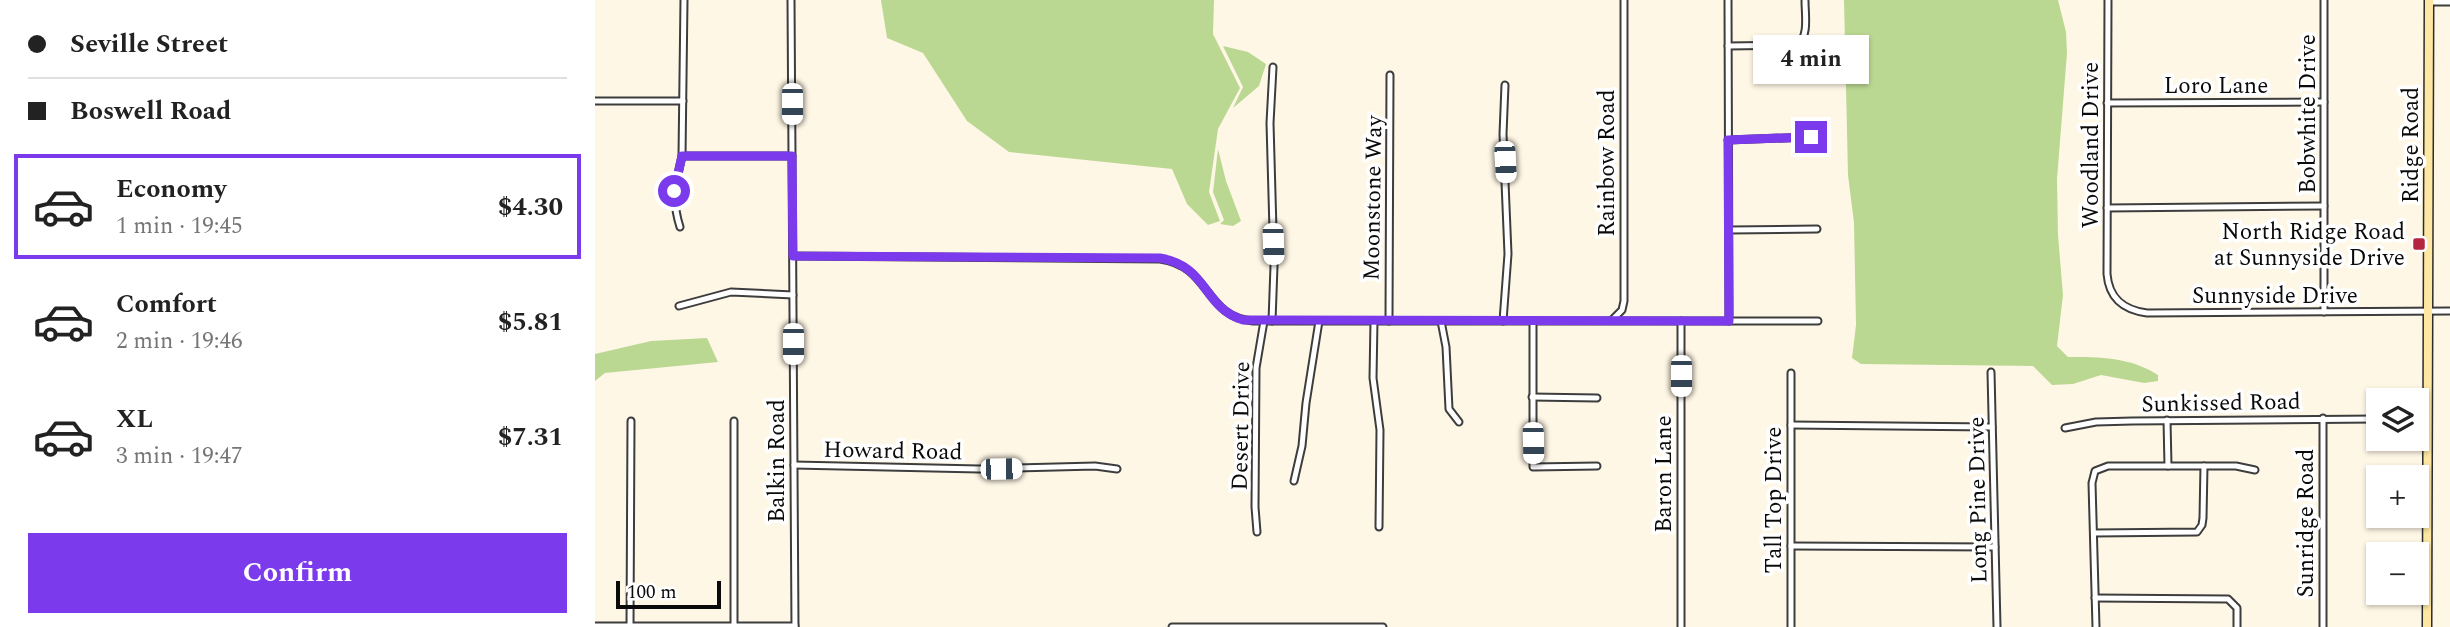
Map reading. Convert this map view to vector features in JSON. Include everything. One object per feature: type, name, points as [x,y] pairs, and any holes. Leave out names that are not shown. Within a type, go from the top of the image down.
[{"type":"street","points":[[680,227],[673,208],[682,156],[684,0]]},
{"type":"street","name":"Balkin Road","points":[[791,0],[795,627]]},
{"type":"street","name":"Rainbow Road","points":[[1610,320],[1617,317],[1624,301],[1624,0]]},
{"type":"street","points":[[1728,0],[1729,321]]},
{"type":"street","name":"Woodland Drive","points":[[2108,0],[2107,274],[2110,290]]},
{"type":"street","name":"Bobwhite Drive","points":[[2324,0],[2324,312]]},
{"type":"street","points":[[1728,46],[1801,44],[1805,34],[1805,1]]},
{"type":"street","points":[[2429,1],[2450,2]]},
{"type":"street","name":"Ridge Road","points":[[2428,388],[2429,1]]},
{"type":"street","points":[[1272,321],[1274,267],[1270,123],[1273,67]]},
{"type":"street","name":"Moonstone Way","points":[[1389,321],[1390,75]]},
{"type":"street","points":[[1503,321],[1508,254],[1503,134],[1505,85]]},
{"type":"street","points":[[595,101],[683,101]]},
{"type":"street","name":"Loro Lane","points":[[2107,103],[2324,102]]},
{"type":"street","points":[[1728,140],[1811,137]]},
{"type":"street","points":[[682,156],[792,156]]},
{"type":"street","points":[[2107,208],[2324,206]]},
{"type":"street","points":[[1729,230],[1817,229]]},
{"type":"street","points":[[793,256],[1160,258],[1173,260],[1188,268],[1220,306],[1230,315],[1243,320],[1818,321]]},
{"type":"street","name":"Sunnyside Drive","points":[[2110,290],[2115,299],[2127,308],[2147,313],[2450,311]]},
{"type":"street","points":[[679,306],[730,292],[793,295]]},
{"type":"street","name":"Desert Drive","points":[[1257,532],[1256,368],[1263,321]]},
{"type":"street","points":[[1294,481],[1302,446],[1319,321]]},
{"type":"street","points":[[1374,321],[1373,378],[1380,430],[1379,527]]},
{"type":"street","points":[[1441,321],[1446,347],[1449,409],[1459,422]]},
{"type":"street","points":[[1533,321],[1533,467],[1597,466]]},
{"type":"street","name":"Baron Lane","points":[[1681,321],[1681,627]]},
{"type":"street","name":"Long Pine Drive","points":[[1991,372],[1997,627]]},
{"type":"street","name":"Tall Top Drive","points":[[1791,373],[1791,627]]},
{"type":"street","points":[[1532,397],[1597,398]]},
{"type":"street","name":"Sunridge Road","points":[[2323,418],[2323,627]]},
{"type":"street","name":"Sunkissed Road","points":[[2065,428],[2096,422],[2366,419]]},
{"type":"street","points":[[2167,420],[2168,466]]},
{"type":"street","points":[[630,627],[631,421]]},
{"type":"street","points":[[734,421],[734,626]]},
{"type":"street","points":[[1791,425],[1993,427]]},
{"type":"street","name":"Ridge Road","points":[[2427,627],[2428,451]]},
{"type":"street","name":"Howard Road","points":[[794,465],[979,469],[1095,466],[1117,469]]},
{"type":"street","points":[[2096,627],[2092,484],[2095,471],[2108,466],[2237,466],[2255,470]]},
{"type":"street","points":[[2094,533],[2197,532],[2202,526],[2203,517],[2204,466]]},
{"type":"street","points":[[1791,546],[1995,547]]},
{"type":"street","points":[[2095,598],[2228,599],[2237,608],[2237,627]]},
{"type":"street","points":[[595,626],[795,627]]},
{"type":"street","points":[[1172,627],[1383,627]]},
{"type":"green space","points":[[881,0],[1214,0],[1213,34],[1240,88],[1218,129],[1209,192],[1220,221],[1208,225],[1187,204],[1172,169],[1009,152],[967,121],[923,53],[887,38]]},
{"type":"green space","points":[[1844,0],[2058,0],[2066,32],[2067,53],[2057,179],[2063,295],[2057,346],[2068,357],[2126,361],[2158,375],[2158,381],[2144,383],[2101,375],[2073,384],[2052,385],[2033,366],[1861,364],[1852,358],[1856,325],[1854,223],[1848,175]]},
{"type":"green space","points":[[1223,46],[1248,52],[1266,64],[1259,86],[1233,108],[1243,87]]},
{"type":"green space","points":[[1218,149],[1226,181],[1241,221],[1233,226],[1220,224],[1224,220],[1213,192]]},
{"type":"green space","points":[[707,338],[718,362],[605,373],[595,381],[595,354],[651,341]]},
{"type":"place","name":"North Ridge Road at Sunnyside Drive","points":[[2419,244]]},
{"type":"route","points":[[674,191],[682,156],[792,156],[793,256],[1160,258],[1173,260],[1188,268],[1220,306],[1230,315],[1243,320],[1729,321],[1728,140],[1811,137]]}]
